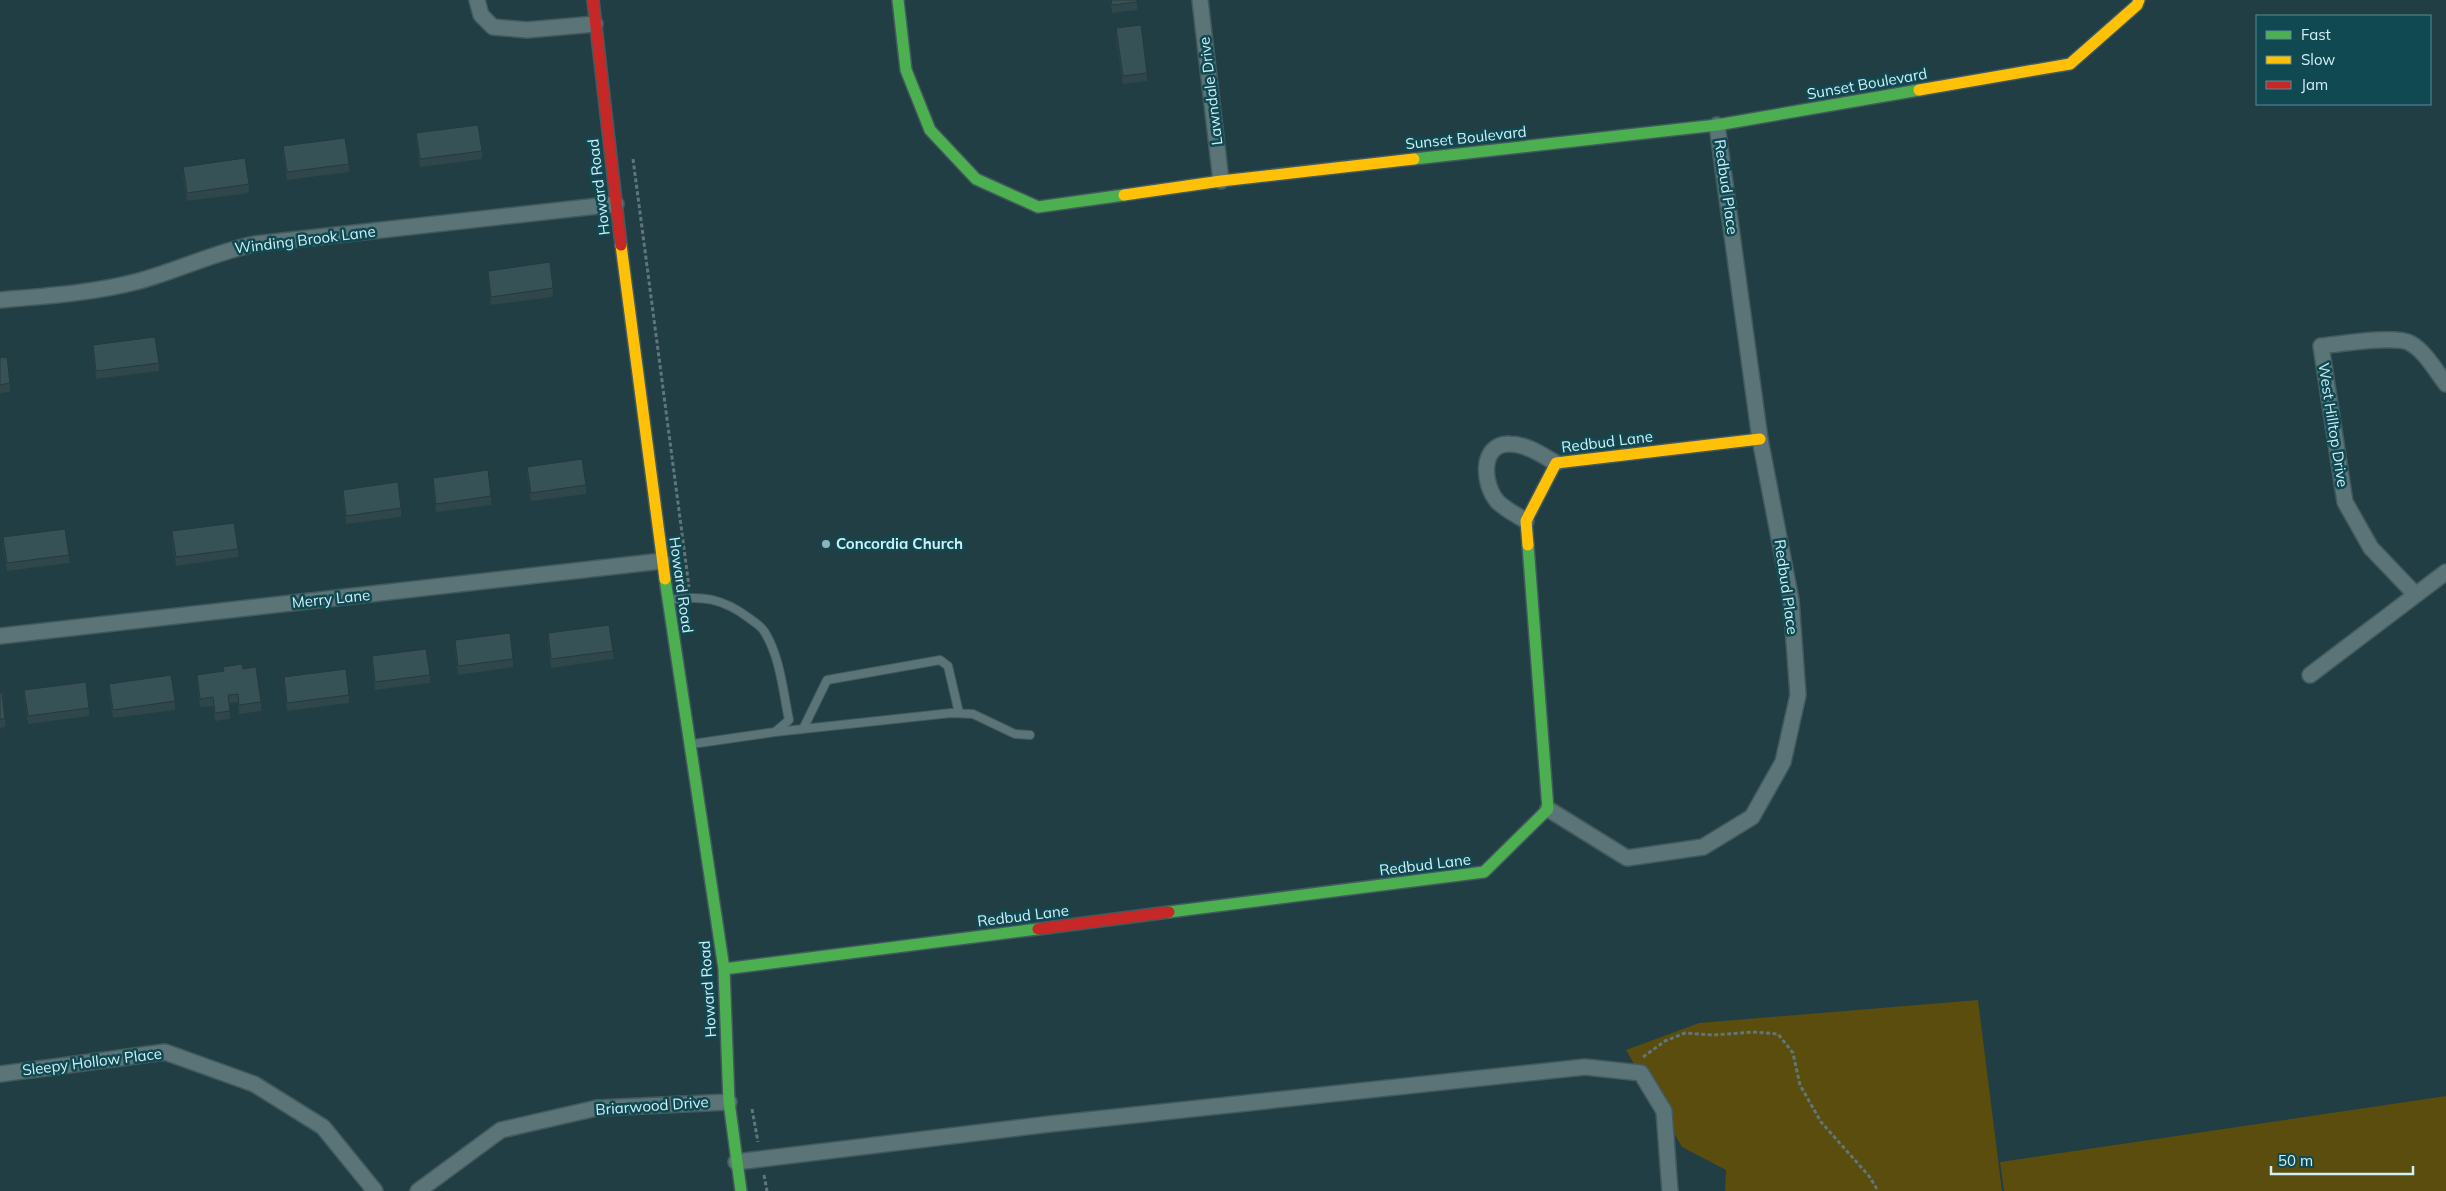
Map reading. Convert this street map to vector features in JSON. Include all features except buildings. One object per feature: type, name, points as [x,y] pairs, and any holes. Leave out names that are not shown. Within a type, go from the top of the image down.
[{"type":"street","points":[[477,0],[481,15],[493,27],[527,30],[596,24]]},
{"type":"street","name":"Howard Road","points":[[593,0],[616,204],[662,561],[724,969],[729,1102],[741,1191]]},
{"type":"street","name":"Sunset Boulevard","points":[[898,0],[906,70],[930,130],[976,179],[1038,207],[1221,181],[1717,125],[2070,64],[2137,5],[2139,0]]},
{"type":"street","name":"Lawndale Drive","points":[[1200,0],[1221,181]]},
{"type":"street","name":"Redbud Place","points":[[1548,809],[1627,858],[1703,847],[1752,817],[1782,762],[1798,695],[1791,600],[1760,439],[1717,125]]},
{"type":"street","name":"Winding Brook Lane","points":[[0,300],[116,287],[142,280],[226,250],[255,244],[616,204]]},
{"type":"street","name":"West Hilltop Drive","points":[[2415,594],[2372,548],[2345,502],[2321,346],[2397,339],[2410,343],[2420,351],[2446,384]]},
{"type":"street","name":"Redbud Lane","points":[[1526,521],[1556,462],[1760,439]]},
{"type":"street","points":[[1548,809],[1526,521],[1496,501],[1485,475],[1487,460],[1497,447],[1509,444],[1529,448],[1556,462]]},
{"type":"street","name":"Merry Lane","points":[[0,636],[662,561]]},
{"type":"street","points":[[2310,675],[2446,572]]},
{"type":"street","name":"Redbud Lane","points":[[724,969],[1484,872],[1548,809]]},
{"type":"street","name":"Sleepy Hollow Place","points":[[0,1074],[165,1052],[254,1084],[323,1127],[375,1191]]},
{"type":"street","points":[[737,1168],[1011,1128],[1585,1067],[1641,1073],[1664,1111],[1670,1191]]},
{"type":"street","name":"Briarwood Drive","points":[[418,1191],[501,1130],[597,1108],[729,1102]]},
{"type":"lane","points":[[668,601],[690,597],[710,598],[738,610],[764,630],[777,660],[789,720],[775,732]]},
{"type":"lane","points":[[803,729],[827,680],[940,660],[948,666],[959,713]]},
{"type":"lane","points":[[690,744],[775,732],[959,713],[973,714],[1015,734],[1030,735]]},
{"type":"path","points":[[1633,1073],[1638,1061],[1665,1041],[1685,1033],[1713,1035],[1753,1032],[1778,1034],[1793,1053],[1800,1086],[1821,1122],[1869,1176],[1878,1191]]},
{"type":"shaded area","points":[[1978,1000],[2002,1191],[1725,1191],[1726,1170],[1682,1147],[1626,1050],[1699,1023]]},
{"type":"shaded area","points":[[2446,1096],[2446,1191],[2004,1191],[2000,1162]]},
{"type":"traffic: fast","points":[[898,0],[906,70],[930,130],[976,179],[1038,207],[1124,195]]},
{"type":"traffic: fast","points":[[1414,159],[1717,125],[1919,90]]},
{"type":"traffic: fast","points":[[1169,912],[1484,872],[1548,809],[1528,545]]},
{"type":"traffic: fast","points":[[665,579],[724,969],[729,1102],[741,1191]]},
{"type":"traffic: fast","points":[[724,969],[1038,929]]},
{"type":"traffic: slow","points":[[1919,90],[2070,64],[2137,5],[2139,0]]},
{"type":"traffic: slow","points":[[1124,195],[1221,181],[1414,159]]},
{"type":"traffic: slow","points":[[621,245],[665,579]]},
{"type":"traffic: slow","points":[[1528,545],[1526,521],[1556,463],[1760,439]]},
{"type":"traffic: jam","points":[[593,0],[621,245]]},
{"type":"traffic: jam","points":[[1038,929],[1169,912]]},
{"type":"place","name":"Concordia Church","points":[[826,544]]}]
